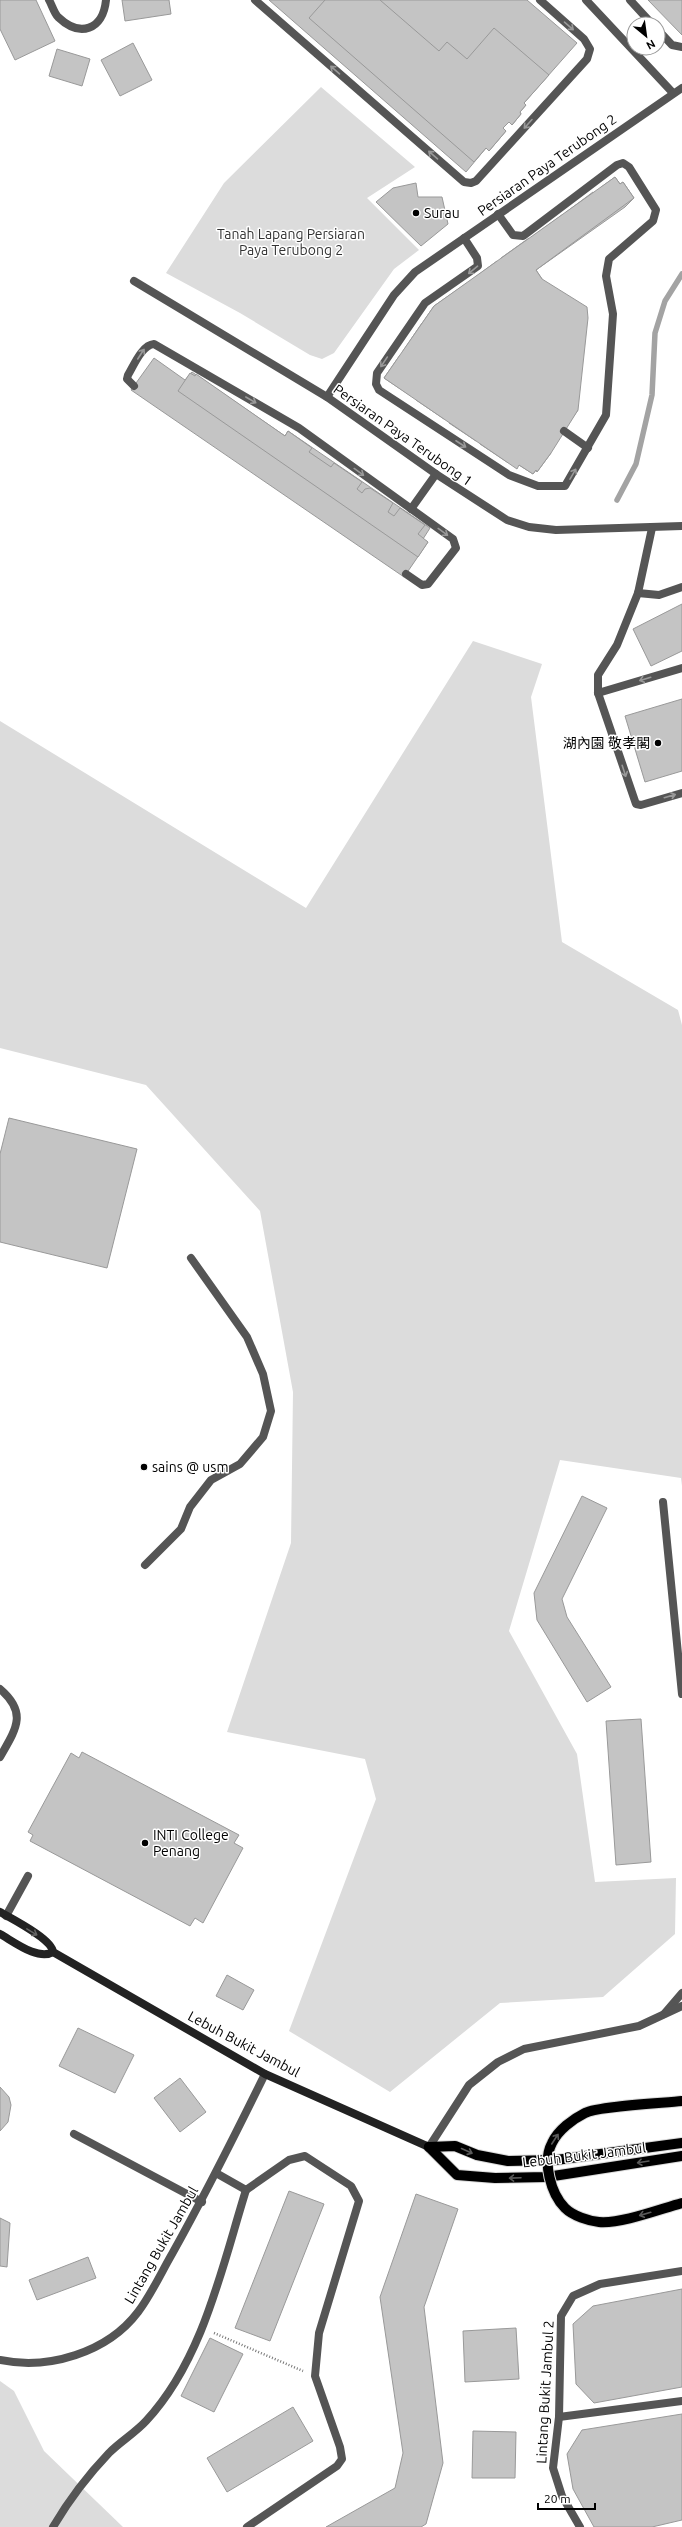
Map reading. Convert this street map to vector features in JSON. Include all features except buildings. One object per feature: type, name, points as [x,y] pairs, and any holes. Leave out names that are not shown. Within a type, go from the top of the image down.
[{"type":"main road","name":"Lebuh Bukit Jambul","points":[[3,1914],[39,1935],[50,1945],[53,1952],[265,2074],[429,2147],[457,2175],[495,2178],[547,2177],[682,2156]]},
{"type":"main road","points":[[0,1934],[29,1951],[44,1955],[53,1952]]},
{"type":"main road","points":[[682,2101],[587,2112],[560,2131],[552,2143],[547,2156],[548,2171],[558,2196],[566,2208],[584,2218],[600,2222],[627,2218],[682,2203]]},
{"type":"main road","name":"Lebuh Bukit Jambul","points":[[429,2147],[455,2146],[477,2155],[508,2161],[556,2160],[682,2144]]},
{"type":"street","points":[[49,0],[57,16],[73,28],[89,29],[97,24],[105,14],[106,0]]},
{"type":"street","points":[[254,0],[464,182],[471,183],[476,181],[587,59],[590,50],[584,39],[540,0]]},
{"type":"street","points":[[586,0],[674,93]]},
{"type":"street","points":[[630,0],[645,16]]},
{"type":"street","points":[[666,39],[672,45],[682,47]]},
{"type":"street","name":"Persiaran Paya Terubong 2","points":[[327,397],[394,295],[415,272],[682,88]]},
{"type":"street","points":[[464,238],[477,258],[478,266],[425,303],[377,373],[376,384],[379,390],[509,475],[538,486],[565,486],[606,415],[613,314],[606,276],[609,259],[653,221],[656,210],[629,167],[623,163],[618,165],[522,236],[513,235],[498,214]]},
{"type":"street","name":"Persiaran Paya Terubong 1","points":[[134,281],[327,397],[436,474],[507,520],[529,526],[556,530],[682,526]]},
{"type":"street","points":[[134,386],[127,379],[128,375],[145,349],[149,345],[154,344],[299,428],[454,539],[456,548],[428,584],[422,585],[406,574]]},
{"type":"street","points":[[564,431],[588,448]]},
{"type":"street","points":[[411,509],[436,474]]},
{"type":"street","points":[[652,528],[638,594],[617,645],[598,675],[598,693],[636,804],[641,805],[682,793]]},
{"type":"street","points":[[638,594],[659,595],[682,587]]},
{"type":"street","points":[[598,693],[682,668]]},
{"type":"street","points":[[145,1565],[181,1528],[190,1507],[211,1480],[240,1464],[263,1437],[271,1411],[263,1374],[247,1337],[191,1258]]},
{"type":"street","points":[[663,1502],[682,1694]]},
{"type":"street","points":[[0,1689],[12,1699],[18,1713],[16,1730],[0,1757]]},
{"type":"street","points":[[3,1914],[28,1876]]},
{"type":"street","points":[[663,2015],[682,1994]]},
{"type":"street","points":[[429,2147],[469,2085],[498,2062],[524,2050],[639,2026],[682,2006]]},
{"type":"street","name":"Lintang Bukit Jambul","points":[[0,2360],[22,2364],[51,2363],[105,2341],[138,2312],[202,2202],[265,2074]]},
{"type":"street","points":[[74,2134],[202,2202]]},
{"type":"street","points":[[53,2527],[83,2482],[110,2452],[146,2422],[168,2391],[203,2329],[246,2190],[288,2160],[305,2156],[351,2186],[360,2201],[319,2333],[315,2376],[340,2447],[342,2459],[337,2466],[247,2527]]},
{"type":"street","points":[[216,2173],[246,2190]]},
{"type":"street","name":"Lintang Bukit Jambul 2","points":[[580,2527],[562,2496],[553,2468],[559,2417],[561,2316],[573,2296],[600,2284],[682,2271]]},
{"type":"street","points":[[559,2417],[682,2401]]},
{"type":"path","points":[[203,2329],[315,2376]]},
{"type":"green space","name":"Tanah Lapang Persiaran Paya Terubong 2","points":[[321,87],[415,167],[367,198],[419,250],[394,269],[334,353],[322,359],[310,355],[240,313],[166,273],[224,183]]},
{"type":"green space","points":[[473,641],[542,664],[531,697],[562,942],[678,1010],[682,1025],[682,1486],[681,1478],[560,1460],[509,1631],[577,1754],[595,1882],[676,1878],[675,1934],[603,1997],[500,2003],[390,2092],[289,2031],[376,1799],[365,1759],[227,1732],[291,1543],[293,1392],[260,1211],[146,1085],[0,1048],[0,721],[306,908]]},
{"type":"green space","points":[[0,2381],[14,2391],[44,2451],[123,2527],[0,2527]]},
{"type":"waterway","points":[[617,500],[636,464],[652,395],[655,333],[665,301],[682,274]]},
{"type":"place","name":"Surau","points":[[416,213]]},
{"type":"place","name":"湖內園 敬孝閣","points":[[658,743]]},
{"type":"place","name":"sains @ usm","points":[[144,1467]]},
{"type":"place","name":"INTI College Penang","points":[[145,1843]]}]
